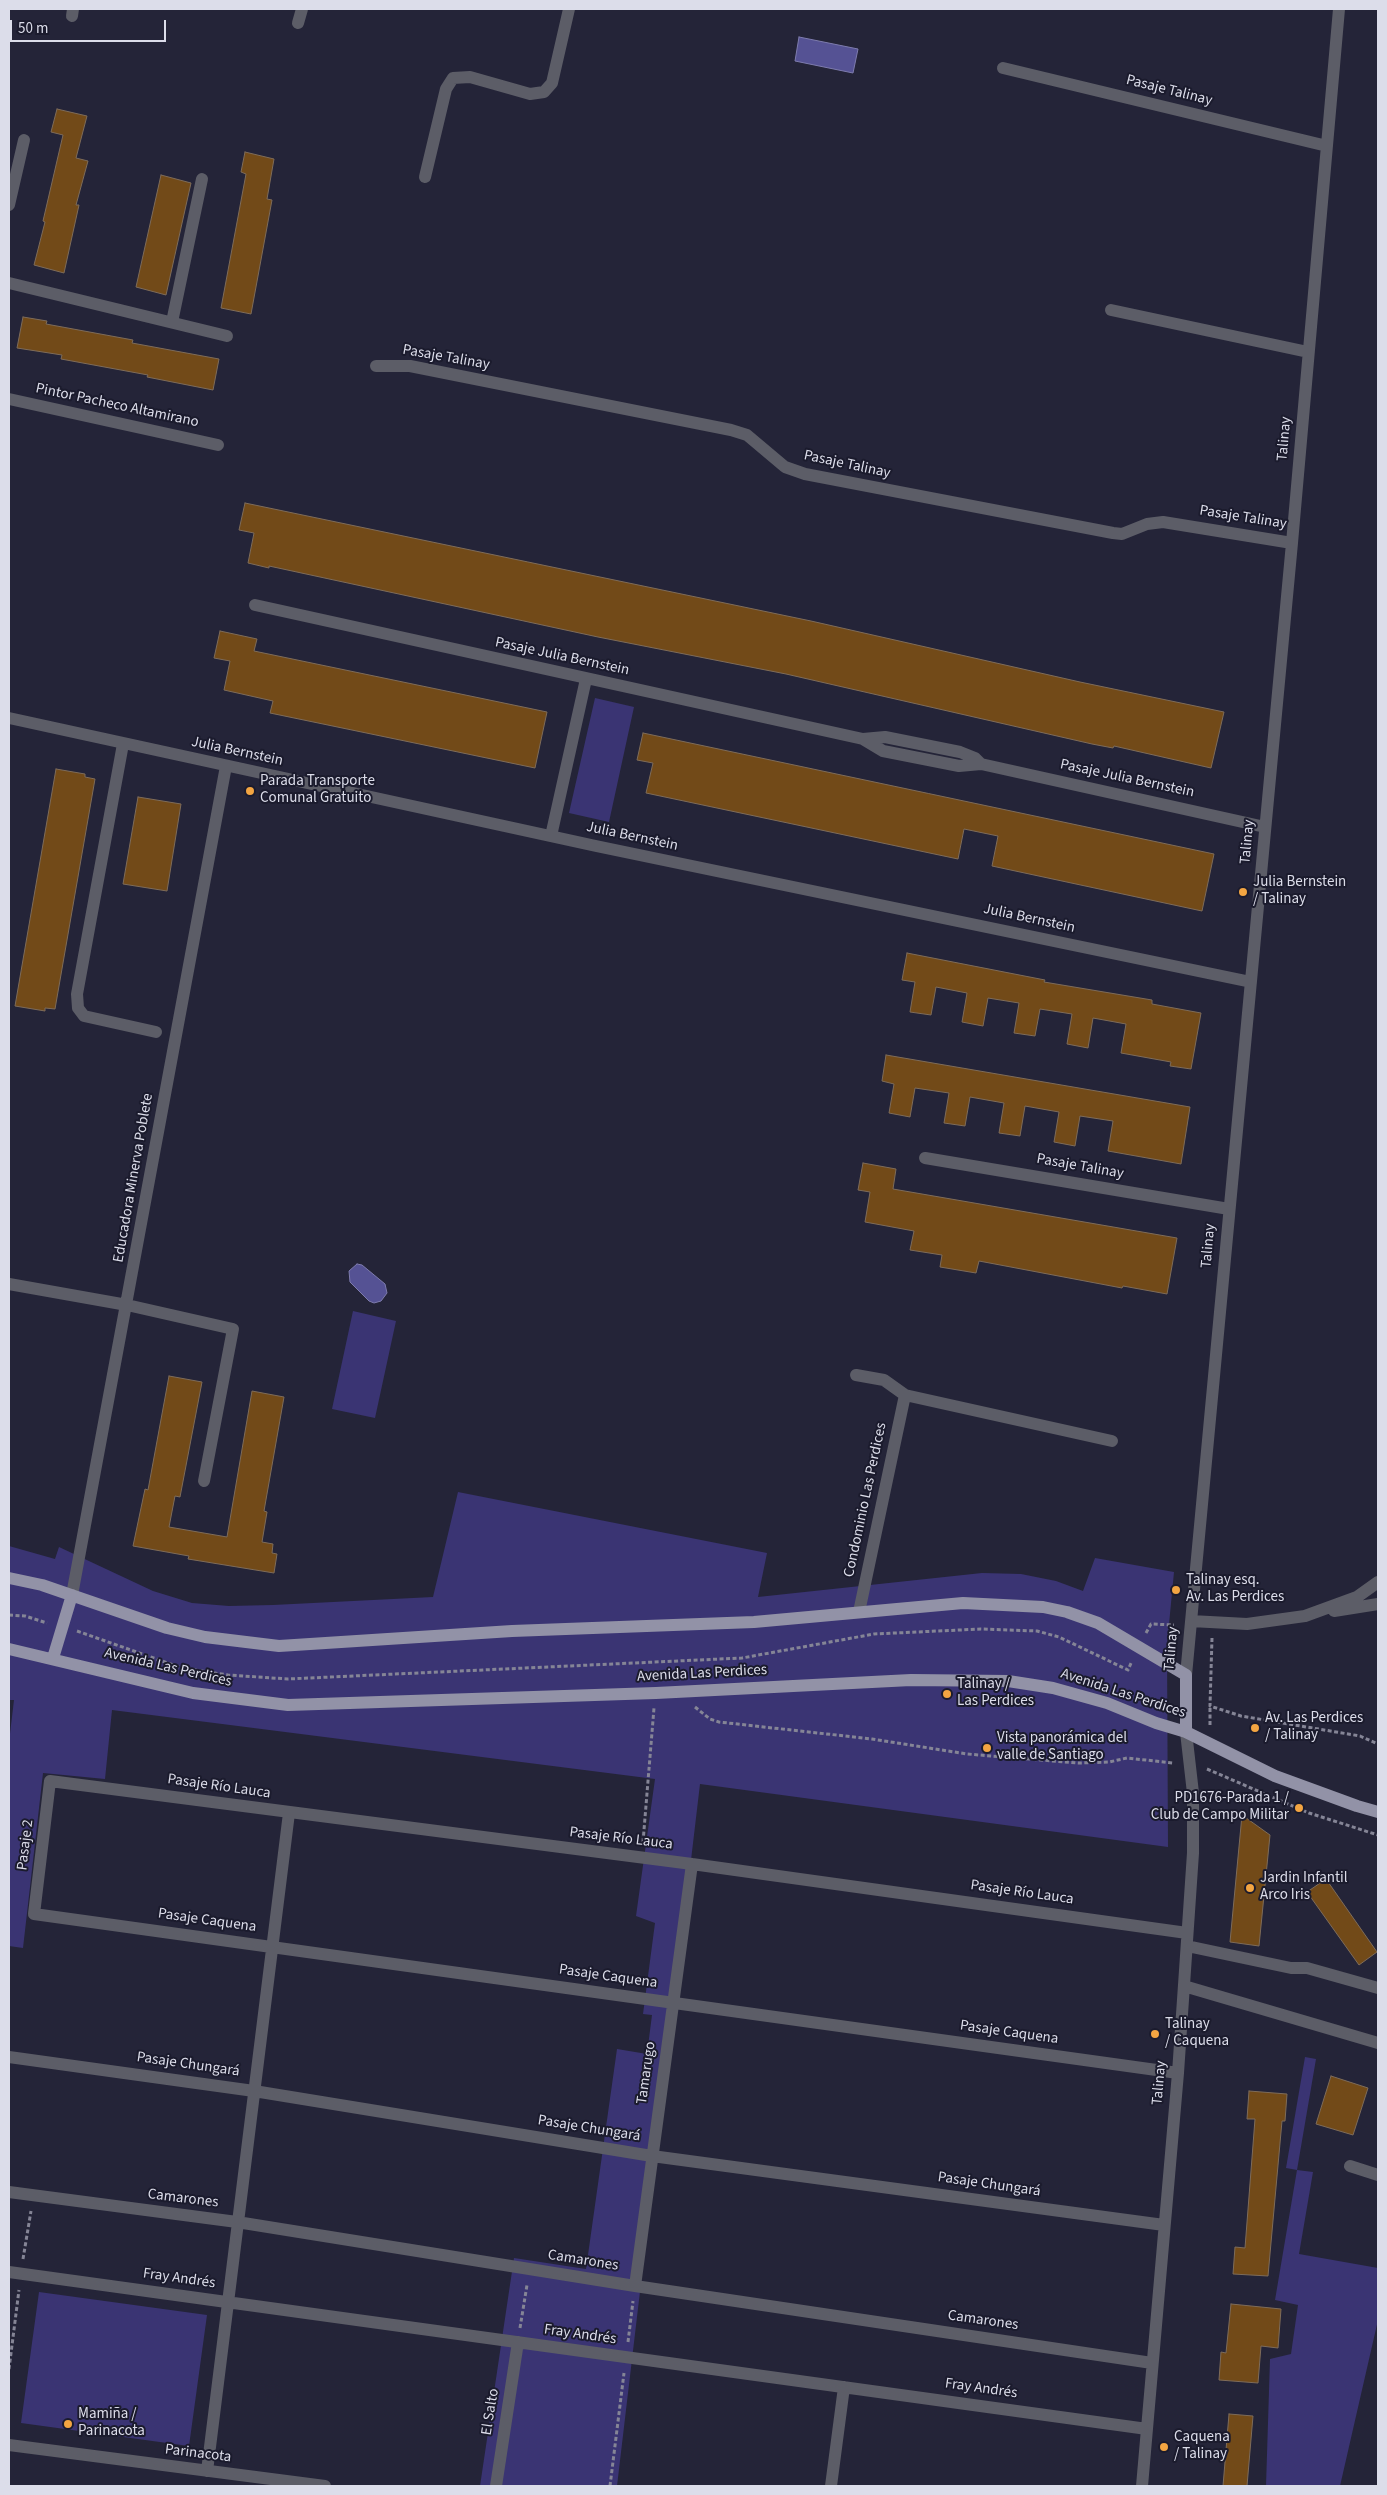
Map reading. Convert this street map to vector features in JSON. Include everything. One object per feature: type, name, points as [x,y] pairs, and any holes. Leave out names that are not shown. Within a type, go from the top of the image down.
[{"type":"main road","points":[[9,1578],[42,1585],[167,1628],[205,1637],[279,1646],[512,1631],[754,1622],[963,1603],[1042,1607],[1067,1612],[1098,1623],[1186,1675]]},
{"type":"main road","points":[[53,1658],[72,1595]]},
{"type":"main road","name":"Avenida Las Perdices","points":[[9,1649],[193,1693],[288,1705],[656,1693],[911,1680],[1008,1681],[1053,1688],[1107,1703],[1156,1723],[1186,1732],[1275,1776],[1378,1812]]},
{"type":"main road","name":"Talinay","points":[[1186,1675],[1186,1732]]},
{"type":"street","points":[[298,23],[302,9]]},
{"type":"street","points":[[425,176],[446,89],[453,78],[470,77],[530,94],[544,92],[552,83],[569,9]]},
{"type":"street","name":"Talinay","points":[[1186,1675],[1292,543],[1339,9]]},
{"type":"street","name":"Pasaje Talinay","points":[[1003,68],[1327,146]]},
{"type":"street","points":[[9,205],[24,140]]},
{"type":"street","points":[[172,322],[202,179]]},
{"type":"street","points":[[9,283],[227,336]]},
{"type":"street","points":[[1111,310],[1308,352]]},
{"type":"street","name":"Pasaje Talinay","points":[[376,366],[410,366],[731,430],[747,435],[777,462],[794,471],[1055,522],[1122,534],[1147,524],[1163,522],[1292,543]]},
{"type":"street","name":"Pintor Pacheco Altamirano","points":[[9,399],[218,445]]},
{"type":"street","name":"Pasaje Julia Bernstein","points":[[255,606],[863,739],[885,737],[960,752],[975,758],[981,764],[1265,827]]},
{"type":"street","points":[[551,836],[586,679]]},
{"type":"street","name":"Julia Bernstein","points":[[9,718],[551,836],[1251,982]]},
{"type":"street","points":[[123,744],[77,994],[78,1008],[84,1016],[156,1032]]},
{"type":"street","name":"Educadora Minerva Poblete","points":[[72,1595],[226,766]]},
{"type":"street","name":"Pasaje Talinay","points":[[925,1158],[1229,1209]]},
{"type":"street","points":[[9,1284],[127,1305],[233,1329],[204,1482]]},
{"type":"street","points":[[856,1375],[884,1380],[905,1395],[1112,1441]]},
{"type":"street","name":"Condominio Las Perdices","points":[[859,1612],[905,1395]]},
{"type":"street","points":[[1304,1616],[1358,1597],[1378,1582]]},
{"type":"street","points":[[1191,1625],[1246,1624],[1378,1604]]},
{"type":"street","name":"Talinay","points":[[1142,2486],[1178,2073],[1194,1821],[1186,1732]]},
{"type":"street","name":"Pasaje Río Lauca","points":[[50,1781],[692,1864],[1187,1939],[1291,1968],[1307,1968],[1378,1988]]},
{"type":"street","name":"Pasaje 2","points":[[34,1914],[50,1781]]},
{"type":"street","points":[[207,2471],[289,1813]]},
{"type":"street","name":"Tamarugo","points":[[634,2286],[692,1864]]},
{"type":"street","name":"Pasaje Caquena","points":[[34,1914],[1178,2073]]},
{"type":"street","points":[[1184,1986],[1378,2043]]},
{"type":"street","name":"Pasaje Chungará","points":[[9,2057],[254,2091],[652,2156],[1164,2225]]},
{"type":"street","points":[[1350,2166],[1378,2175]]},
{"type":"street","name":"Camarones","points":[[9,2192],[237,2222],[634,2286],[1152,2363]]},
{"type":"street","name":"Fray Andrés","points":[[15,2273],[1147,2429]]},
{"type":"street","name":"El Salto","points":[[496,2486],[518,2342]]},
{"type":"street","points":[[832,2486],[844,2387]]},
{"type":"street","name":"Parinacota","points":[[9,2445],[207,2471],[269,2482],[325,2486]]},
{"type":"path","points":[[9,1615],[25,1616],[87,1633],[137,1654],[182,1668],[228,1675],[288,1679],[742,1658],[874,1634],[981,1629],[1037,1631],[1059,1637],[1128,1670]]},
{"type":"path","points":[[1151,1624],[1191,1625],[1212,1631],[1210,1706],[1241,1716],[1360,1736],[1378,1744]]},
{"type":"path","points":[[679,1692],[698,1710],[710,1719],[719,1722],[872,1739],[966,1754],[1078,1763],[1109,1762],[1128,1758],[1166,1763]]},
{"type":"path","points":[[641,1858],[656,1693]]},
{"type":"path","points":[[1190,1765],[1208,1769],[1309,1813],[1378,1836]]},
{"type":"path","points":[[9,2369],[15,2273],[33,2196]]},
{"type":"path","points":[[518,2342],[529,2269]]},
{"type":"path","points":[[610,2486],[634,2286]]},
{"type":"shaded area","points":[[799,37],[858,49],[853,73],[795,61]]},
{"type":"shaded area","points":[[595,698],[634,707],[609,822],[569,813]]},
{"type":"shaded area","points":[[357,1264],[362,1265],[385,1284],[387,1293],[381,1301],[374,1303],[369,1301],[350,1282],[349,1271]]},
{"type":"shaded area","points":[[353,1311],[396,1321],[375,1418],[332,1409]]},
{"type":"shaded area","points":[[458,1492],[767,1553],[758,1597],[982,1573],[1021,1574],[1056,1581],[1083,1591],[1095,1558],[1174,1572],[1167,1645],[1168,1847],[700,1784],[617,2486],[480,2486],[514,2258],[586,2269],[617,2049],[647,2054],[652,2015],[643,2014],[655,1923],[636,1916],[655,1779],[112,1710],[105,1779],[43,1773],[23,1948],[9,1946],[9,1742],[14,1700],[9,1700],[9,1546],[55,1559],[59,1547],[153,1591],[192,1603],[229,1606],[273,1605],[433,1597]]},
{"type":"shaded area","points":[[1305,2057],[1316,2059],[1297,2170],[1286,2168]]},
{"type":"shaded area","points":[[1297,2170],[1313,2172],[1299,2254],[1378,2268],[1378,2320],[1340,2486],[1266,2486],[1270,2359],[1291,2354],[1298,2305],[1275,2300]]},
{"type":"shaded area","points":[[39,2292],[207,2315],[189,2446],[21,2423]]},
{"type":"building","points":[[57,109],[87,116],[76,158],[88,161],[76,205],[79,205],[64,273],[34,265],[63,135],[51,132]]},
{"type":"building","points":[[245,152],[274,159],[267,199],[272,200],[251,314],[221,308],[246,174],[241,172]]},
{"type":"building","points":[[161,175],[191,183],[166,295],[136,287]]},
{"type":"building","points":[[23,317],[47,321],[46,324],[133,340],[132,343],[219,359],[213,390],[147,377],[148,375],[61,359],[62,355],[17,348]]},
{"type":"building","points":[[245,503],[811,621],[1080,682],[1224,712],[1211,768],[1114,746],[1113,748],[1092,744],[786,674],[598,637],[248,563],[254,533],[239,530]]},
{"type":"building","points":[[220,631],[257,639],[254,651],[547,712],[535,768],[270,713],[273,701],[224,690],[230,661],[214,658]]},
{"type":"building","points":[[643,733],[1214,854],[1202,911],[992,866],[998,836],[964,829],[958,859],[646,793],[653,763],[637,760]]},
{"type":"building","points":[[56,769],[85,774],[85,777],[95,779],[55,1009],[45,1008],[45,1011],[15,1006]]},
{"type":"building","points":[[138,797],[181,804],[167,891],[123,884]]},
{"type":"building","points":[[907,953],[1045,980],[1044,982],[1152,1000],[1152,1004],[1201,1013],[1191,1069],[1170,1066],[1171,1062],[1121,1053],[1126,1024],[1093,1018],[1088,1048],[1067,1044],[1072,1014],[1040,1009],[1035,1036],[1014,1033],[1019,1003],[988,998],[983,1026],[962,1022],[967,993],[936,987],[931,1015],[910,1012],[915,982],[902,980]]},
{"type":"building","points":[[886,1055],[1190,1107],[1181,1164],[1108,1151],[1113,1121],[1080,1116],[1075,1146],[1054,1142],[1059,1112],[1025,1106],[1020,1136],[999,1133],[1004,1103],[970,1097],[965,1126],[944,1123],[949,1093],[915,1088],[910,1117],[889,1113],[894,1084],[882,1081]]},
{"type":"building","points":[[863,1163],[896,1169],[893,1189],[1177,1238],[1167,1294],[1123,1286],[1122,1288],[979,1261],[976,1273],[940,1267],[942,1255],[910,1250],[914,1231],[865,1222],[870,1192],[858,1190]]},
{"type":"building","points":[[169,1376],[202,1382],[180,1497],[175,1496],[169,1527],[227,1537],[252,1391],[284,1397],[264,1511],[267,1512],[262,1542],[273,1544],[272,1553],[277,1554],[274,1573],[188,1559],[189,1556],[133,1546],[145,1489],[148,1490]]},
{"type":"building","name":"Jardin Infantil Arco Iris","points":[[1242,1815],[1270,1835],[1259,1946],[1230,1942]]},
{"type":"building","points":[[1326,1879],[1377,1952],[1359,1965],[1307,1892]]},
{"type":"building","points":[[1331,2076],[1368,2088],[1353,2135],[1316,2124]]},
{"type":"building","points":[[1249,2091],[1287,2094],[1285,2121],[1282,2121],[1268,2276],[1233,2274],[1235,2247],[1245,2248],[1255,2119],[1247,2119]]},
{"type":"building","points":[[1231,2304],[1281,2309],[1278,2348],[1261,2346],[1258,2383],[1219,2380],[1221,2352],[1226,2353]]},
{"type":"building","points":[[1229,2414],[1253,2416],[1247,2486],[1223,2486]]},
{"type":"place","name":"Parada Transporte Comunal Gratuito","points":[[250,791]]},
{"type":"place","name":"Julia Bernstein / Talinay","points":[[1243,892]]},
{"type":"place","name":"Talinay esq. Av. Las Perdices","points":[[1176,1590]]},
{"type":"place","name":"Talinay / Las Perdices","points":[[947,1694]]},
{"type":"place","name":"Av. Las Perdices / Talinay","points":[[1255,1728]]},
{"type":"place","name":"Vista panorámica del valle de Santiago","points":[[987,1748]]},
{"type":"place","name":"PD1676-Parada 1 / Club de Campo Militar","points":[[1299,1808]]},
{"type":"place","name":"Jardin Infantil Arco Iris","points":[[1250,1888]]},
{"type":"place","name":"Talinay / Caquena","points":[[1155,2034]]},
{"type":"place","name":"Mamiña / Parinacota","points":[[68,2424]]},
{"type":"place","name":"Caquena / Talinay","points":[[1164,2447]]}]
